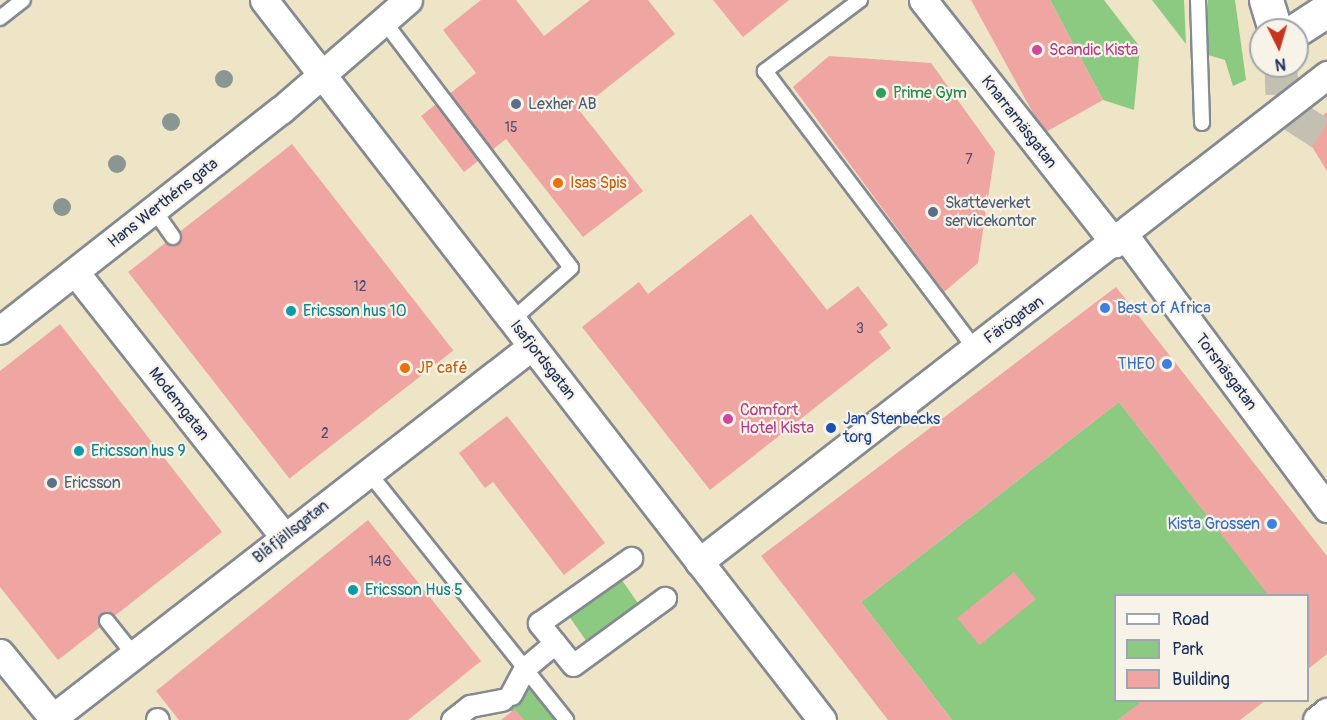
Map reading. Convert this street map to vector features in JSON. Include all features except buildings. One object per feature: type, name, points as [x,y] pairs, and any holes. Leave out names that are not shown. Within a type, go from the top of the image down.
[{"type":"main road","points":[[1266,0],[1271,18]]},
{"type":"main road","points":[[1309,22],[1327,10]]},
{"type":"street","name":"Isafjordsgatan","points":[[264,0],[822,720]]},
{"type":"street","points":[[320,72],[408,0]]},
{"type":"street","name":"Knarrarnäsgatan","points":[[923,0],[1120,239]]},
{"type":"street","name":"Hans Werthéns gata","points":[[0,330],[281,110],[320,72]]},
{"type":"street","name":"Färögatan","points":[[699,562],[1120,239],[1327,75]]},
{"type":"street","name":"Torsnäsgatan","points":[[1120,239],[1327,508]]},
{"type":"street","name":"Modemgatan","points":[[75,272],[284,537]]},
{"type":"street","name":"Blåfjällsgatan","points":[[52,719],[532,346]]},
{"type":"street","points":[[631,558],[539,623],[555,643],[573,664],[665,598]]},
{"type":"street","points":[[452,720],[470,706],[507,697],[525,668],[555,643]]},
{"type":"street","points":[[0,653],[52,719]]},
{"type":"street","points":[[1317,720],[1327,712]]},
{"type":"lane","points":[[0,18],[23,0]]},
{"type":"lane","points":[[860,0],[765,71],[975,349]]},
{"type":"lane","points":[[1198,0],[1202,123]]},
{"type":"lane","points":[[383,20],[571,268],[512,320]]},
{"type":"lane","points":[[154,210],[173,237]]},
{"type":"lane","points":[[369,473],[566,720]]},
{"type":"lane","points":[[107,621],[134,655]]},
{"type":"green space","points":[[1050,0],[1104,0],[1140,47],[1134,110],[1103,100]]},
{"type":"green space","points":[[1152,0],[1184,0],[1186,44]]},
{"type":"green space","points":[[1208,0],[1235,0],[1246,80],[1233,86],[1225,60],[1208,55]]},
{"type":"green space","points":[[1119,402],[1268,594],[1114,594],[1114,702],[1142,702],[1118,720],[952,720],[861,602]]},
{"type":"green space","points":[[619,576],[641,608],[589,645],[567,613]]},
{"type":"green space","points":[[525,668],[566,720],[519,720],[502,700]]},
{"type":"tunnel","points":[[1281,78],[1282,94],[1293,115],[1327,137]]},
{"type":"place","name":"Scandic Kista","points":[[1037,50]]},
{"type":"place","name":"Prime Gym","points":[[881,93]]},
{"type":"place","name":"Lexher AB","points":[[516,104]]},
{"type":"place","name":"Isas Spis","points":[[558,183]]},
{"type":"place","name":"Skatteverket servicekontor","points":[[933,212]]},
{"type":"place","name":"Best of Africa","points":[[1105,308]]},
{"type":"place","name":"Ericsson hus 10","points":[[291,311]]},
{"type":"place","name":"THEO","points":[[1167,364]]},
{"type":"place","name":"JP café","points":[[405,368]]},
{"type":"place","name":"Comfort Hotel Kista","points":[[728,419]]},
{"type":"place","name":"Jan Stenbecks torg","points":[[831,428]]},
{"type":"place","name":"Ericsson hus 9","points":[[79,451]]},
{"type":"place","name":"Ericsson","points":[[52,483]]},
{"type":"place","name":"Kista Grossen","points":[[1272,524]]},
{"type":"place","name":"Ericsson Hus 5","points":[[353,590]]}]
